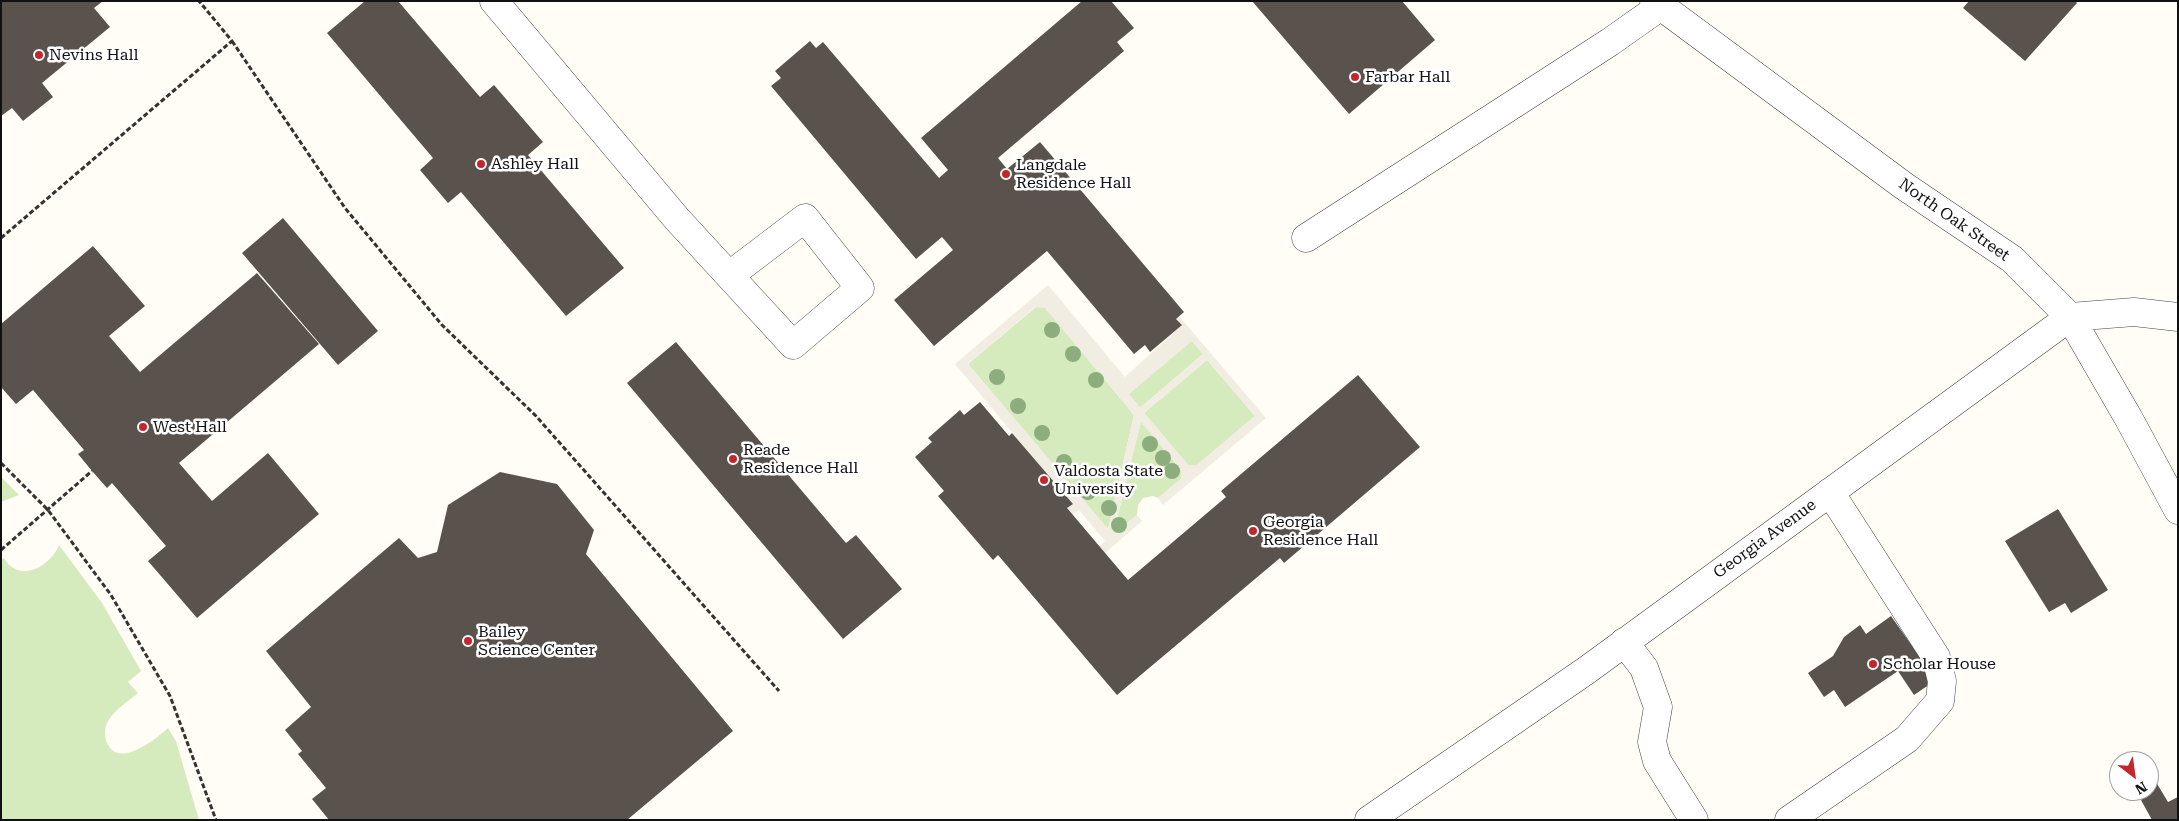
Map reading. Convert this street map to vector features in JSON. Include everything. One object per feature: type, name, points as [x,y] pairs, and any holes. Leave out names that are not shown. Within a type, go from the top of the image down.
[{"type":"street","points":[[494,1],[678,219],[793,345],[860,288],[805,218],[730,275]]},
{"type":"street","points":[[1306,238],[1610,42],[1658,4]]},
{"type":"street","name":"North Oak Street","points":[[1658,4],[1904,186],[2012,259],[2070,317],[2129,418],[2178,510]]},
{"type":"street","points":[[2070,317],[2134,312],[2178,317]]},
{"type":"street","name":"Georgia Avenue","points":[[1370,820],[1624,642],[2070,317]]},
{"type":"street","points":[[1789,820],[1907,739],[1940,701],[1942,681],[1936,657],[1830,492]]},
{"type":"street","points":[[1624,642],[1644,668],[1658,707],[1652,742],[1657,761],[1694,820]]},
{"type":"path","points":[[199,1],[232,41],[345,208],[442,325],[536,416],[779,691]]},
{"type":"path","points":[[1,238],[232,41]]},
{"type":"path","points":[[1,463],[48,510],[111,595],[170,696],[216,820]]},
{"type":"path","points":[[1,550],[92,471]]},
{"type":"green space","points":[[1036,307],[1045,307],[1134,415],[1108,529],[968,364]]},
{"type":"green space","points":[[1191,340],[1203,354],[1140,408],[1129,394]]},
{"type":"green space","points":[[1207,360],[1255,416],[1197,465],[1188,465],[1144,413]]},
{"type":"green space","points":[[1141,421],[1181,470],[1181,479],[1158,498],[1153,496],[1143,498],[1138,505],[1137,515],[1113,535]]},
{"type":"green space","points":[[1,477],[19,495],[1,502]]},
{"type":"green space","points":[[59,545],[102,603],[141,671],[128,682],[138,693],[119,708],[108,721],[105,734],[108,745],[114,751],[121,753],[130,752],[148,744],[168,728],[176,741],[199,820],[1,820],[1,560],[4,558],[10,566],[18,570],[34,570],[49,560]]},
{"type":"shaded area","points":[[1048,285],[1125,377],[1181,326],[1176,319],[1179,316],[1266,418],[1163,505],[1158,498],[1181,479],[1181,470],[1141,422],[1113,534],[1137,515],[1142,521],[1105,553],[1099,547],[1105,541],[1079,510],[1072,515],[1067,508],[1072,504],[955,364]],"holes":[[[1035,307],[1045,308],[1134,415],[1108,529],[968,364]],[[1192,341],[1203,354],[1140,408],[1129,394]],[[1207,360],[1255,416],[1197,465],[1188,465],[1144,413]]]},
{"type":"building","name":"Nevins Hall","points":[[1,1],[103,1],[94,8],[110,27],[42,83],[53,97],[23,121],[12,108],[1,116]]},
{"type":"building","name":"Ashley Hall","points":[[365,1],[398,1],[480,97],[494,85],[543,142],[528,155],[624,268],[566,316],[461,192],[448,203],[420,170],[433,158],[327,33]]},
{"type":"building","name":"Langdale Residence Hall","points":[[1082,1],[1111,1],[1134,28],[1117,42],[1124,51],[998,158],[1007,169],[1040,142],[1184,312],[1176,319],[1182,325],[1150,352],[1145,345],[1134,354],[1047,251],[934,346],[894,300],[953,250],[942,237],[916,259],[771,86],[781,78],[775,71],[810,41],[816,48],[823,42],[939,178],[948,170],[921,138]]},
{"type":"building","name":"Farbar Hall","points":[[1252,1],[1402,1],[1435,40],[1349,114]]},
{"type":"building","points":[[1969,1],[2075,1],[2077,3],[2025,61],[1963,8]]},
{"type":"building","points":[[283,218],[378,331],[338,365],[242,253]]},
{"type":"building","name":"West Hall","points":[[93,246],[145,306],[109,336],[140,372],[257,273],[319,344],[179,463],[212,501],[268,453],[319,514],[197,618],[148,561],[166,546],[112,483],[107,488],[92,471],[78,454],[84,450],[33,390],[16,404],[1,387],[1,324]]},
{"type":"building","name":"Reade Residence Hall","points":[[676,342],[846,543],[856,535],[902,589],[843,639],[627,383]]},
{"type":"building","name":"Georgia Residence Hall","points":[[1358,375],[1420,447],[1284,563],[1280,558],[1117,695],[998,555],[993,560],[938,496],[944,491],[915,457],[932,442],[928,438],[960,410],[964,415],[980,402],[1009,436],[1012,433],[1073,504],[1067,508],[1128,580],[1226,497],[1221,491]]},
{"type":"building","name":"Bailey Science Center","points":[[500,472],[557,484],[594,530],[586,554],[733,731],[627,820],[329,820],[312,799],[326,788],[298,754],[302,751],[285,730],[311,707],[266,651],[399,538],[418,558],[437,552],[448,505]]},
{"type":"building","points":[[2058,509],[2108,590],[2071,613],[2065,603],[2049,612],[2005,541]]},
{"type":"building","name":"Scholar House","points":[[1891,616],[1936,680],[1914,695],[1898,671],[1845,707],[1834,690],[1824,697],[1808,673],[1833,656],[1844,637],[1860,625],[1866,634]]},
{"type":"building","points":[[2159,787],[2168,802],[2178,797],[2178,820],[2152,820],[2142,801],[2159,801]]},
{"type":"place","name":"Nevins Hall","points":[[39,55]]},
{"type":"place","name":"Farbar Hall","points":[[1355,77]]},
{"type":"place","name":"Ashley Hall","points":[[481,164]]},
{"type":"place","name":"Langdale Residence Hall","points":[[1006,174]]},
{"type":"place","name":"West Hall","points":[[143,427]]},
{"type":"place","name":"Reade Residence Hall","points":[[733,459]]},
{"type":"place","name":"Valdosta State University","points":[[1044,480]]},
{"type":"place","name":"Georgia Residence Hall","points":[[1253,531]]},
{"type":"place","name":"Bailey Science Center","points":[[468,641]]},
{"type":"place","name":"Scholar House","points":[[1873,664]]}]
